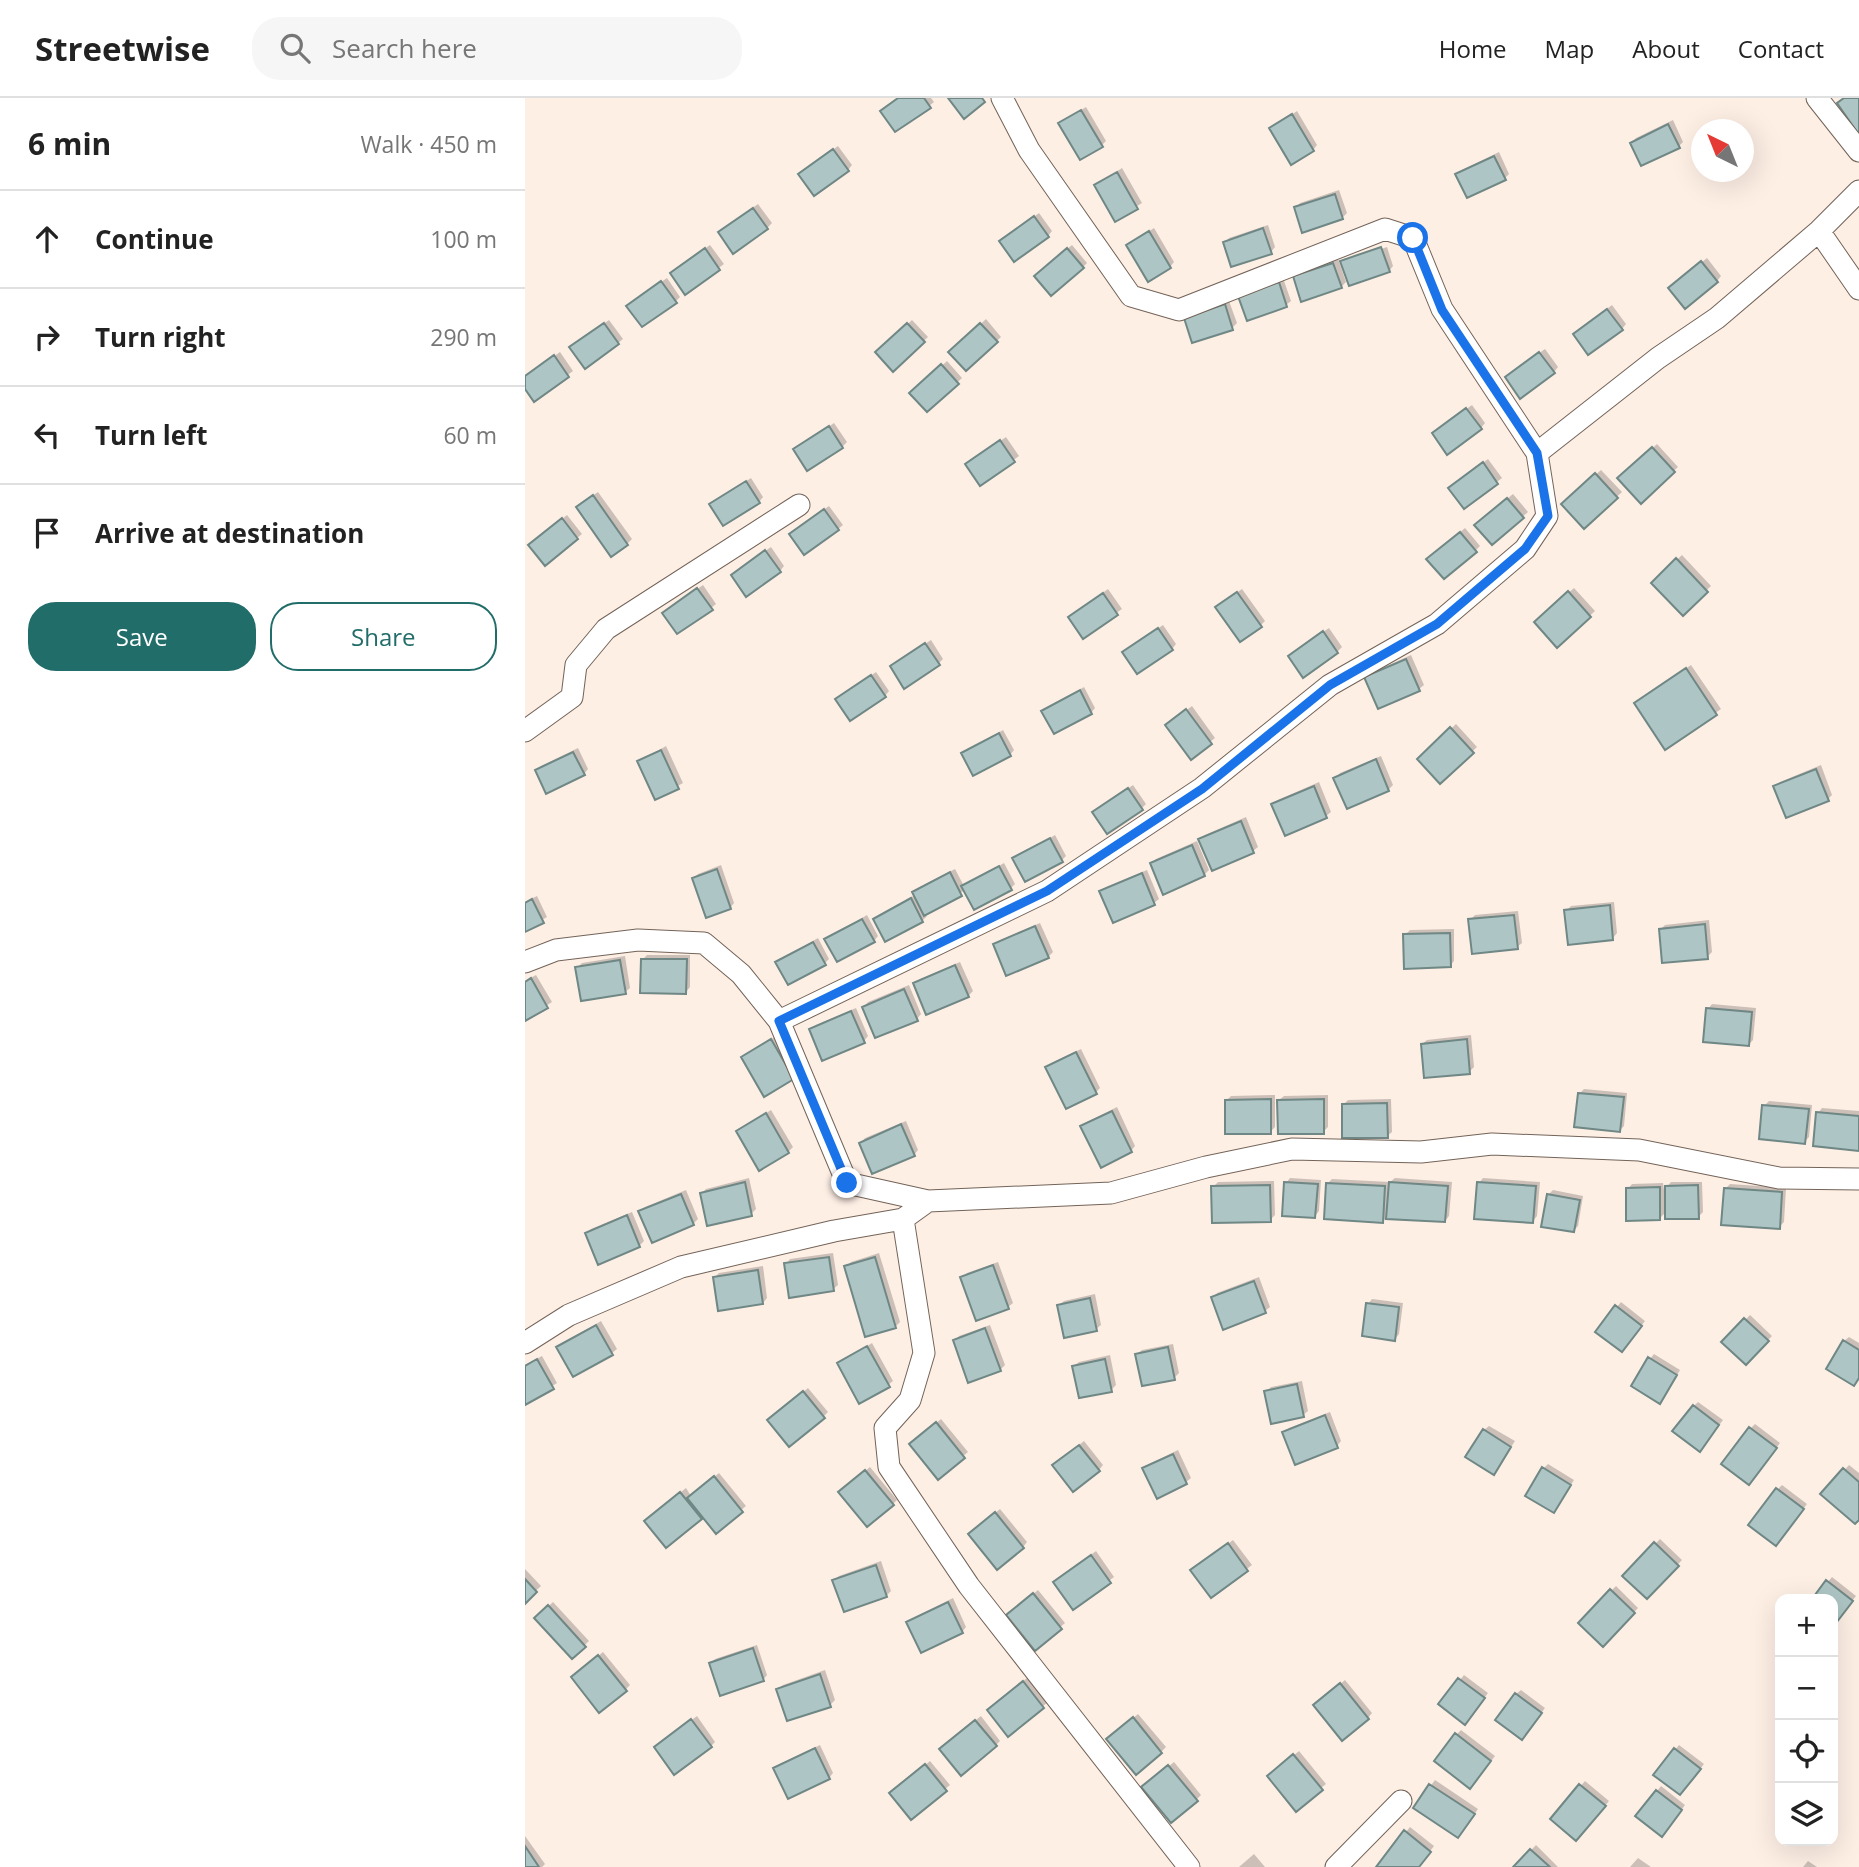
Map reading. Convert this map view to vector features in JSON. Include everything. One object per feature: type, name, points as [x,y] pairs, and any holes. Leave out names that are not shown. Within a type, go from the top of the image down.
[{"type":"street","points":[[779,1021],[1047,891],[1202,789],[1330,685],[1437,624],[1525,549],[1548,516],[1537,453],[1442,310],[1413,238],[1385,229],[1179,310],[1131,296],[1028,150],[1002,98]]},
{"type":"street","points":[[1817,98],[1859,152]]},
{"type":"street","points":[[1537,453],[1658,358],[1717,318],[1819,231],[1859,191]]},
{"type":"street","points":[[1819,231],[1859,289]]},
{"type":"street","points":[[525,731],[572,697],[576,665],[606,629],[799,505]]},
{"type":"street","points":[[525,962],[556,950],[638,940],[704,943],[741,974],[779,1021],[847,1183],[928,1201],[1111,1193],[1206,1167],[1292,1150],[1421,1152],[1492,1144],[1639,1150],[1779,1178],[1859,1179]]},
{"type":"street","points":[[525,1343],[569,1315],[681,1267],[834,1231],[903,1219],[928,1201]]},
{"type":"street","points":[[903,1219],[924,1353],[910,1400],[885,1428],[889,1467],[969,1586],[1189,1867]]},
{"type":"street","points":[[1336,1867],[1401,1801]]},
{"type":"building","points":[[898,98],[924,98],[931,108],[895,132],[880,111]]},
{"type":"building","points":[[948,98],[982,98],[985,102],[964,119]]},
{"type":"building","points":[[1844,98],[1859,98],[1859,135],[1837,103]]},
{"type":"building","points":[[1081,110],[1103,147],[1080,160],[1058,123]]},
{"type":"building","points":[[1292,114],[1314,151],[1291,165],[1269,128]]},
{"type":"building","points":[[1668,124],[1680,148],[1641,166],[1630,143]]},
{"type":"building","points":[[833,149],[849,171],[814,196],[798,174]]},
{"type":"building","points":[[1494,156],[1506,180],[1467,198],[1455,174]]},
{"type":"building","points":[[1117,172],[1138,209],[1115,222],[1094,185]]},
{"type":"building","points":[[1335,194],[1343,219],[1302,233],[1294,207]]},
{"type":"building","points":[[753,208],[768,229],[733,254],[718,232]]},
{"type":"building","points":[[1034,216],[1049,237],[1014,262],[999,241]]},
{"type":"building","points":[[1263,228],[1272,254],[1231,267],[1223,242]]},
{"type":"building","points":[[1149,231],[1171,268],[1148,282],[1126,245]]},
{"type":"building","points":[[1381,247],[1390,272],[1349,286],[1340,261]]},
{"type":"building","points":[[705,248],[720,270],[685,295],[670,273]]},
{"type":"building","points":[[1067,248],[1084,268],[1051,296],[1034,276]]},
{"type":"building","points":[[1701,261],[1718,282],[1685,309],[1668,288]]},
{"type":"building","points":[[1333,263],[1342,288],[1301,302],[1293,276]]},
{"type":"building","points":[[661,281],[677,303],[642,327],[626,306]]},
{"type":"building","points":[[1279,282],[1287,307],[1247,321],[1238,296]]},
{"type":"building","points":[[1225,304],[1233,330],[1192,343],[1184,318]]},
{"type":"building","points":[[1607,309],[1623,330],[1588,355],[1573,334]]},
{"type":"building","points":[[604,323],[619,344],[585,369],[569,347]]},
{"type":"building","points":[[907,323],[925,342],[893,372],[875,352]]},
{"type":"building","points":[[980,323],[998,342],[966,371],[948,352]]},
{"type":"building","points":[[1539,352],[1555,373],[1520,399],[1505,377]]},
{"type":"building","points":[[554,355],[569,377],[534,402],[525,389],[525,376]]},
{"type":"building","points":[[941,364],[959,384],[927,412],[909,393]]},
{"type":"building","points":[[1466,408],[1482,429],[1447,455],[1432,433]]},
{"type":"building","points":[[829,426],[843,448],[807,471],[793,449]]},
{"type":"building","points":[[1000,440],[1015,462],[980,486],[965,464]]},
{"type":"building","points":[[1652,447],[1675,472],[1641,504],[1617,478]]},
{"type":"building","points":[[1483,462],[1498,484],[1464,509],[1448,488]]},
{"type":"building","points":[[1595,473],[1618,498],[1584,529],[1561,504]]},
{"type":"building","points":[[746,481],[760,503],[723,526],[709,504]]},
{"type":"building","points":[[593,495],[628,545],[611,557],[576,507]]},
{"type":"building","points":[[1507,498],[1524,518],[1492,545],[1474,525]]},
{"type":"building","points":[[824,509],[839,530],[804,555],[789,534]]},
{"type":"building","points":[[562,518],[578,539],[545,566],[528,545]]},
{"type":"building","points":[[1460,532],[1477,552],[1444,579],[1426,559]]},
{"type":"building","points":[[765,550],[781,572],[746,597],[731,575]]},
{"type":"building","points":[[1676,558],[1708,592],[1683,616],[1651,583]]},
{"type":"building","points":[[697,588],[713,610],[677,634],[662,613]]},
{"type":"building","points":[[1568,591],[1591,617],[1557,648],[1534,622]]},
{"type":"building","points":[[1237,592],[1262,627],[1240,642],[1215,607]]},
{"type":"building","points":[[1103,593],[1118,615],[1083,639],[1068,617]]},
{"type":"building","points":[[1158,628],[1173,650],[1137,674],[1122,652]]},
{"type":"building","points":[[1323,631],[1338,653],[1303,678],[1288,656]]},
{"type":"building","points":[[925,643],[940,665],[904,689],[890,666]]},
{"type":"building","points":[[1406,659],[1420,691],[1378,709],[1364,677]]},
{"type":"building","points":[[1686,668],[1717,715],[1665,750],[1634,703]]},
{"type":"building","points":[[871,675],[886,697],[850,721],[835,699]]},
{"type":"building","points":[[1080,690],[1092,714],[1054,734],[1041,711]]},
{"type":"building","points":[[1186,709],[1212,744],[1191,760],[1165,725]]},
{"type":"building","points":[[1450,727],[1474,753],[1440,784],[1417,759]]},
{"type":"building","points":[[999,733],[1011,756],[973,776],[961,753]]},
{"type":"building","points":[[661,750],[679,789],[655,800],[637,761]]},
{"type":"building","points":[[573,752],[585,775],[546,794],[535,770]]},
{"type":"building","points":[[1376,759],[1389,791],[1347,809],[1333,778]]},
{"type":"building","points":[[1816,769],[1829,801],[1786,818],[1773,786]]},
{"type":"building","points":[[1314,786],[1327,818],[1285,836],[1271,804]]},
{"type":"building","points":[[1128,788],[1143,810],[1107,834],[1092,812]]},
{"type":"building","points":[[1241,821],[1254,853],[1212,871],[1198,839]]},
{"type":"building","points":[[1050,838],[1063,862],[1025,882],[1012,858]]},
{"type":"building","points":[[1192,845],[1205,876],[1163,895],[1150,863]]},
{"type":"building","points":[[999,866],[1012,890],[974,910],[961,886]]},
{"type":"building","points":[[717,869],[731,909],[706,918],[692,878]]},
{"type":"building","points":[[950,872],[962,896],[924,916],[912,892]]},
{"type":"building","points":[[1142,873],[1155,905],[1113,923],[1099,891]]},
{"type":"building","points":[[911,898],[923,922],[885,942],[873,919]]},
{"type":"building","points":[[532,899],[544,923],[525,932],[525,903]]},
{"type":"building","points":[[1610,905],[1613,940],[1568,945],[1564,910]]},
{"type":"building","points":[[1514,915],[1518,949],[1472,954],[1468,919]]},
{"type":"building","points":[[862,919],[875,942],[837,962],[824,939]]},
{"type":"building","points":[[1705,924],[1708,959],[1662,963],[1659,929]]},
{"type":"building","points":[[1035,926],[1049,958],[1006,976],[993,944]]},
{"type":"building","points":[[1450,933],[1451,967],[1404,969],[1403,934]]},
{"type":"building","points":[[813,942],[826,965],[788,985],[775,962]]},
{"type":"building","points":[[641,959],[687,959],[686,994],[640,993]]},
{"type":"building","points":[[620,960],[626,994],[581,1001],[575,967]]},
{"type":"building","points":[[955,965],[969,997],[926,1015],[913,983]]},
{"type":"building","points":[[531,978],[548,1008],[525,1021],[525,982]]},
{"type":"building","points":[[904,989],[918,1021],[875,1038],[862,1007]]},
{"type":"building","points":[[1706,1008],[1752,1012],[1749,1046],[1703,1042]]},
{"type":"building","points":[[851,1011],[865,1043],[822,1061],[809,1029]]},
{"type":"building","points":[[771,1039],[794,1079],[764,1097],[741,1057]]},
{"type":"building","points":[[1467,1039],[1470,1074],[1424,1078],[1421,1044]]},
{"type":"building","points":[[1076,1052],[1097,1094],[1066,1109],[1045,1067]]},
{"type":"building","points":[[1578,1093],[1624,1097],[1620,1132],[1574,1127]]},
{"type":"building","points":[[1271,1099],[1271,1134],[1225,1134],[1225,1100]]},
{"type":"building","points":[[1324,1099],[1324,1134],[1278,1134],[1277,1100]]},
{"type":"building","points":[[1387,1103],[1388,1138],[1342,1138],[1342,1104]]},
{"type":"building","points":[[1762,1105],[1809,1109],[1805,1144],[1759,1139]]},
{"type":"building","points":[[1112,1111],[1132,1152],[1101,1168],[1080,1126]]},
{"type":"building","points":[[1816,1112],[1859,1116],[1859,1151],[1813,1146]]},
{"type":"building","points":[[766,1113],[789,1153],[759,1171],[736,1131]]},
{"type":"building","points":[[901,1124],[915,1156],[872,1174],[859,1143]]},
{"type":"building","points":[[745,1182],[752,1216],[707,1226],[700,1193]]},
{"type":"building","points":[[1284,1182],[1318,1184],[1315,1218],[1282,1216]]},
{"type":"building","points":[[1389,1182],[1448,1186],[1445,1222],[1386,1219]]},
{"type":"building","points":[[1477,1182],[1536,1186],[1533,1223],[1474,1219]]},
{"type":"building","points":[[1326,1183],[1385,1186],[1383,1223],[1324,1219]]},
{"type":"building","points":[[1270,1185],[1271,1222],[1212,1223],[1211,1186]]},
{"type":"building","points":[[1698,1185],[1699,1219],[1665,1219],[1665,1186]]},
{"type":"building","points":[[1660,1187],[1660,1220],[1626,1221],[1626,1188]]},
{"type":"building","points":[[1724,1188],[1782,1192],[1780,1229],[1721,1225]]},
{"type":"building","points":[[681,1194],[694,1225],[652,1243],[638,1211]]},
{"type":"building","points":[[1547,1194],[1580,1200],[1574,1232],[1541,1227]]},
{"type":"building","points":[[627,1215],[640,1247],[598,1265],[585,1233]]},
{"type":"building","points":[[829,1257],[834,1291],[789,1298],[784,1263]]},
{"type":"building","points":[[875,1257],[896,1328],[865,1337],[844,1266]]},
{"type":"building","points":[[993,1265],[1009,1309],[976,1321],[960,1277]]},
{"type":"building","points":[[758,1270],[763,1304],[718,1311],[713,1277]]},
{"type":"building","points":[[1254,1281],[1266,1313],[1223,1330],[1211,1297]]},
{"type":"building","points":[[1090,1298],[1097,1331],[1064,1338],[1057,1305]]},
{"type":"building","points":[[1366,1303],[1399,1307],[1395,1341],[1362,1336]]},
{"type":"building","points":[[1615,1305],[1642,1326],[1622,1352],[1595,1332]]},
{"type":"building","points":[[1744,1318],[1769,1341],[1746,1365],[1721,1342]]},
{"type":"building","points":[[596,1325],[613,1355],[573,1377],[556,1347]]},
{"type":"building","points":[[985,1328],[1001,1371],[968,1383],[953,1340]]},
{"type":"building","points":[[1843,1340],[1859,1350],[1859,1378],[1854,1386],[1826,1369]]},
{"type":"building","points":[[867,1346],[890,1387],[859,1404],[837,1363]]},
{"type":"building","points":[[1168,1347],[1175,1380],[1142,1386],[1135,1354]]},
{"type":"building","points":[[1648,1357],[1677,1375],[1660,1404],[1631,1386]]},
{"type":"building","points":[[537,1359],[554,1389],[525,1405],[525,1366]]},
{"type":"building","points":[[1105,1359],[1112,1392],[1079,1398],[1072,1366]]},
{"type":"building","points":[[1297,1384],[1304,1417],[1271,1424],[1264,1391]]},
{"type":"building","points":[[803,1391],[825,1418],[789,1447],[767,1420]]},
{"type":"building","points":[[1693,1405],[1719,1425],[1700,1452],[1672,1431]]},
{"type":"building","points":[[1325,1415],[1338,1448],[1295,1465],[1282,1432]]},
{"type":"building","points":[[936,1422],[965,1458],[938,1480],[909,1444]]},
{"type":"building","points":[[1749,1427],[1777,1448],[1749,1485],[1721,1464]]},
{"type":"building","points":[[1483,1429],[1511,1447],[1494,1475],[1465,1457]]},
{"type":"building","points":[[1079,1445],[1100,1471],[1073,1492],[1052,1465]]},
{"type":"building","points":[[1173,1454],[1187,1484],[1157,1499],[1142,1468]]},
{"type":"building","points":[[1542,1467],[1571,1485],[1554,1513],[1525,1496]]},
{"type":"building","points":[[1843,1468],[1859,1482],[1859,1520],[1855,1524],[1820,1494]]},
{"type":"building","points":[[865,1470],[894,1505],[867,1527],[838,1492]]},
{"type":"building","points":[[714,1476],[743,1512],[716,1534],[687,1498]]},
{"type":"building","points":[[1776,1488],[1804,1509],[1776,1546],[1748,1525]]},
{"type":"building","points":[[680,1492],[702,1519],[666,1548],[644,1521]]},
{"type":"building","points":[[995,1512],[1024,1548],[997,1570],[968,1534]]},
{"type":"building","points":[[1654,1542],[1679,1566],[1647,1599],[1622,1576]]},
{"type":"building","points":[[1228,1543],[1248,1571],[1211,1598],[1190,1570]]},
{"type":"building","points":[[1091,1555],[1111,1583],[1073,1610],[1053,1582]]},
{"type":"building","points":[[876,1565],[887,1597],[844,1612],[832,1580]]},
{"type":"building","points":[[525,1579],[537,1592],[525,1604]]},
{"type":"building","points":[[1826,1580],[1853,1601],[1838,1620],[1838,1594],[1816,1594]]},
{"type":"building","points":[[1610,1589],[1635,1613],[1603,1647],[1578,1623]]},
{"type":"building","points":[[1033,1593],[1062,1629],[1035,1651],[1006,1615]]},
{"type":"building","points":[[948,1602],[963,1633],[921,1653],[906,1622]]},
{"type":"building","points":[[548,1605],[586,1647],[572,1659],[534,1618]]},
{"type":"building","points":[[753,1648],[764,1681],[720,1696],[709,1663]]},
{"type":"building","points":[[598,1655],[627,1691],[599,1713],[571,1677]]},
{"type":"building","points":[[820,1674],[831,1707],[787,1721],[776,1689]]},
{"type":"building","points":[[1458,1678],[1485,1698],[1465,1725],[1438,1704]]},
{"type":"building","points":[[1023,1681],[1044,1708],[1008,1737],[987,1710]]},
{"type":"building","points":[[1340,1683],[1369,1719],[1342,1741],[1313,1705]]},
{"type":"building","points":[[1515,1693],[1542,1713],[1522,1740],[1495,1720]]},
{"type":"building","points":[[1133,1717],[1162,1753],[1136,1775],[1106,1739]]},
{"type":"building","points":[[691,1719],[712,1747],[674,1775],[654,1747]]},
{"type":"building","points":[[975,1720],[997,1746],[961,1776],[939,1749]]},
{"type":"building","points":[[1455,1733],[1491,1761],[1470,1789],[1434,1761]]},
{"type":"building","points":[[815,1748],[830,1779],[788,1799],[773,1768]]},
{"type":"building","points":[[1674,1748],[1701,1769],[1680,1795],[1653,1775]]},
{"type":"building","points":[[1293,1754],[1323,1790],[1296,1812],[1267,1776]]},
{"type":"building","points":[[925,1764],[947,1791],[911,1820],[889,1793]]},
{"type":"building","points":[[1168,1765],[1198,1801],[1171,1823],[1141,1787]]},
{"type":"building","points":[[1429,1784],[1475,1814],[1458,1838],[1413,1808]]},
{"type":"building","points":[[1579,1784],[1606,1806],[1576,1841],[1550,1819]]},
{"type":"building","points":[[1656,1790],[1682,1810],[1662,1837],[1635,1816]]},
{"type":"building","points":[[1404,1830],[1431,1852],[1419,1867],[1376,1867]]},
{"type":"building","points":[[525,1846],[539,1867],[525,1867]]},
{"type":"building","points":[[1530,1849],[1550,1867],[1513,1867]]},
{"type":"route","points":[[847,1183],[779,1021],[1047,891],[1202,789],[1330,685],[1437,624],[1525,549],[1548,516],[1537,453],[1442,310],[1413,238]]}]
